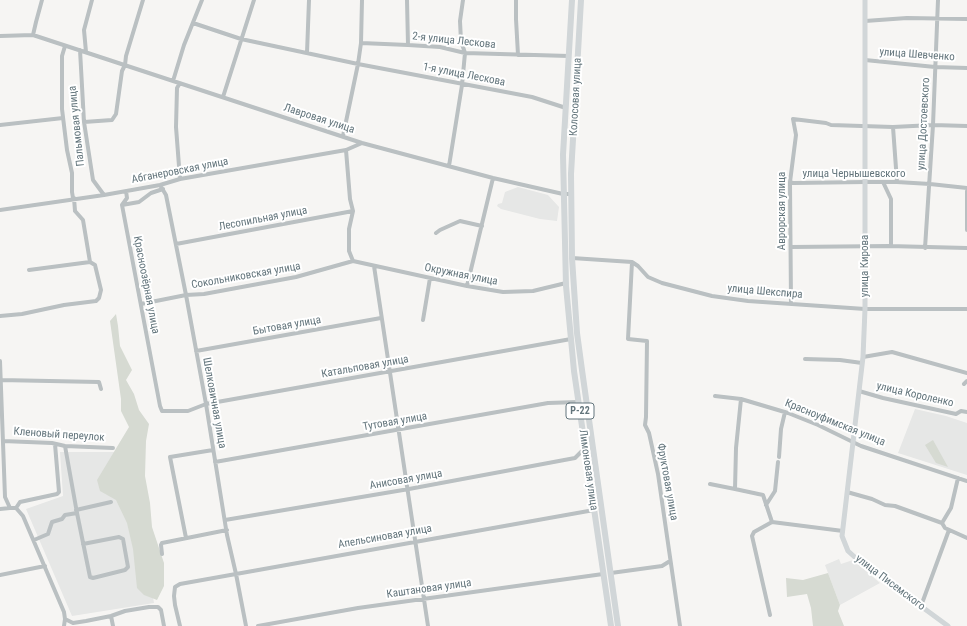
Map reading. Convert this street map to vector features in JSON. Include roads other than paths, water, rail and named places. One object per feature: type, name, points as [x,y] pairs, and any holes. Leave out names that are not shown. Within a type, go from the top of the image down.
[{"type":"highway","name":"Колосовая улица","points":[[563,194],[563,155],[572,0]]},
{"type":"highway","name":"Колосовая улица","points":[[571,194],[581,0]]},
{"type":"highway","name":"Лимоновая улица","points":[[563,194],[566,283],[571,339],[578,402],[611,626]]},
{"type":"highway","name":"Лимоновая улица","points":[[571,194],[572,258],[577,333],[618,626]]},
{"type":"main road","name":"улица Кирова","points":[[843,531],[863,357],[865,309],[865,0]]},
{"type":"main road","name":"улица Писемского","points":[[843,531],[842,536],[848,551],[948,626]]},
{"type":"street","points":[[0,36],[33,35],[42,0]]},
{"type":"street","points":[[86,52],[84,30],[92,0]]},
{"type":"street","points":[[84,122],[112,120],[116,114],[122,71],[143,0]]},
{"type":"street","points":[[173,81],[184,45],[202,0]]},
{"type":"street","points":[[223,97],[254,0]]},
{"type":"street","points":[[307,53],[309,0]]},
{"type":"street","points":[[342,136],[361,44],[362,0]]},
{"type":"street","points":[[407,0],[408,45]]},
{"type":"street","points":[[449,166],[462,84],[465,53],[461,41],[460,21],[462,0]]},
{"type":"street","points":[[516,0],[518,55]]},
{"type":"street","name":"улица Достоевского","points":[[925,248],[930,184],[938,0]]},
{"type":"street","points":[[865,21],[907,18],[967,19]]},
{"type":"street","name":"1-я улица Лескова","points":[[193,23],[241,39],[358,64],[532,97],[566,108]]},
{"type":"street","name":"Лавровая улица","points":[[33,35],[362,143],[493,178],[563,194],[571,194]]},
{"type":"street","name":"2-я улица Лескова","points":[[361,44],[408,45],[440,48],[465,53],[569,56]]},
{"type":"street","points":[[65,46],[62,56],[63,118],[72,173],[72,192],[75,211],[83,220],[90,262]]},
{"type":"street","name":"Пальмовая улица","points":[[80,50],[84,122],[93,180],[104,195]]},
{"type":"street","name":"улица Шевченко","points":[[865,60],[935,67],[967,68]]},
{"type":"street","points":[[180,83],[177,88],[176,127],[180,178]]},
{"type":"street","points":[[0,125],[63,118]]},
{"type":"street","name":"Аврорская улица","points":[[792,304],[790,182],[796,135],[793,119],[831,125],[865,125]]},
{"type":"street","points":[[865,125],[893,127],[933,125],[967,126]]},
{"type":"street","points":[[893,127],[897,182]]},
{"type":"street","name":"Абганеровская улица","points":[[0,210],[74,198],[161,187],[180,178],[346,150],[362,143]]},
{"type":"street","points":[[346,150],[350,199],[353,211],[349,229],[350,251],[353,262]]},
{"type":"street","points":[[467,286],[493,178]]},
{"type":"street","name":"улица Чернышевского","points":[[790,182],[793,184],[897,182],[930,184],[967,190]]},
{"type":"street","points":[[883,182],[891,198],[891,246]]},
{"type":"street","points":[[122,206],[139,202],[161,187]]},
{"type":"street","name":"Шелковичная улица","points":[[161,187],[166,195],[186,295],[206,404],[227,535],[246,626]]},
{"type":"street","points":[[967,190],[967,230]]},
{"type":"street","points":[[122,206],[127,198],[126,191]]},
{"type":"street","name":"Красноозёрная улица","points":[[122,206],[162,411]]},
{"type":"street","name":"Лесопильная улица","points":[[176,244],[353,211]]},
{"type":"street","points":[[436,233],[460,221],[482,226]]},
{"type":"street","points":[[791,247],[891,246],[967,248]]},
{"type":"street","points":[[572,258],[632,262]]},
{"type":"street","points":[[0,316],[22,314],[64,305],[96,301],[101,290],[95,265],[90,262],[29,270]]},
{"type":"street","name":"Окружная улица","points":[[353,262],[503,292],[533,291],[566,283]]},
{"type":"street","name":"Сокольниковская улица","points":[[141,304],[296,277],[353,262]]},
{"type":"street","name":"улица Шекспира","points":[[632,262],[648,277],[662,284],[712,296],[748,301],[865,309],[967,309]]},
{"type":"street","name":"Фруктовая улица","points":[[632,262],[628,339],[647,341],[645,425],[649,432],[658,474],[680,626]]},
{"type":"street","points":[[374,266],[428,626]]},
{"type":"street","points":[[423,320],[430,278]]},
{"type":"street","name":"Бытовая улица","points":[[196,351],[381,318]]},
{"type":"street","name":"Катальповая улица","points":[[162,411],[188,411],[206,404],[571,339]]},
{"type":"street","points":[[863,357],[892,352],[967,373]]},
{"type":"street","points":[[805,359],[840,360],[862,363]]},
{"type":"street","points":[[0,361],[5,497],[10,508]]},
{"type":"street","points":[[1,380],[99,382],[101,389]]},
{"type":"street","name":"улица Короленко","points":[[859,391],[883,398],[956,414],[961,411],[967,412]]},
{"type":"street","name":"Красноуфимская улица","points":[[715,396],[741,399],[785,412],[818,425],[853,442],[967,481]]},
{"type":"street","points":[[736,489],[736,448],[741,399]]},
{"type":"street","name":"Тутовая улица","points":[[215,462],[548,404],[578,402]]},
{"type":"street","points":[[779,457],[785,412]]},
{"type":"street","name":"Кленовый переулок","points":[[3,441],[113,448]]},
{"type":"street","points":[[16,508],[20,502],[57,494],[55,444]]},
{"type":"street","points":[[65,446],[76,511],[83,544],[90,577],[93,578],[125,570],[128,567],[123,539],[119,537],[83,544]]},
{"type":"street","name":"Анисовая улица","points":[[225,520],[408,489],[575,458],[585,448]]},
{"type":"street","points":[[186,538],[170,457],[213,450]]},
{"type":"street","points":[[766,505],[775,491],[778,462]]},
{"type":"street","points":[[942,523],[951,508],[958,478]]},
{"type":"street","points":[[710,484],[763,495],[772,522]]},
{"type":"street","points":[[847,492],[872,499],[885,505],[895,506],[942,523],[945,528],[967,538]]},
{"type":"street","points":[[34,540],[48,534],[52,522],[62,519],[65,515],[111,502]]},
{"type":"street","points":[[0,509],[16,508],[23,516],[64,612],[64,626]]},
{"type":"street","name":"Апельсиновая улица","points":[[180,626],[174,596],[175,587],[180,584],[594,510]]},
{"type":"street","points":[[770,615],[752,536],[755,531],[772,522],[843,531]]},
{"type":"street","points":[[162,554],[162,543],[227,530]]},
{"type":"street","points":[[921,606],[949,530]]},
{"type":"street","points":[[611,573],[662,566],[670,560]]},
{"type":"street","points":[[0,574],[45,566]]},
{"type":"street","name":"Каштановая улица","points":[[258,626],[358,608],[603,574]]},
{"type":"street","points":[[65,619],[73,623],[112,616],[125,611],[158,607],[161,610],[164,626]]},
{"type":"street","points":[[112,616],[114,626]]}]
